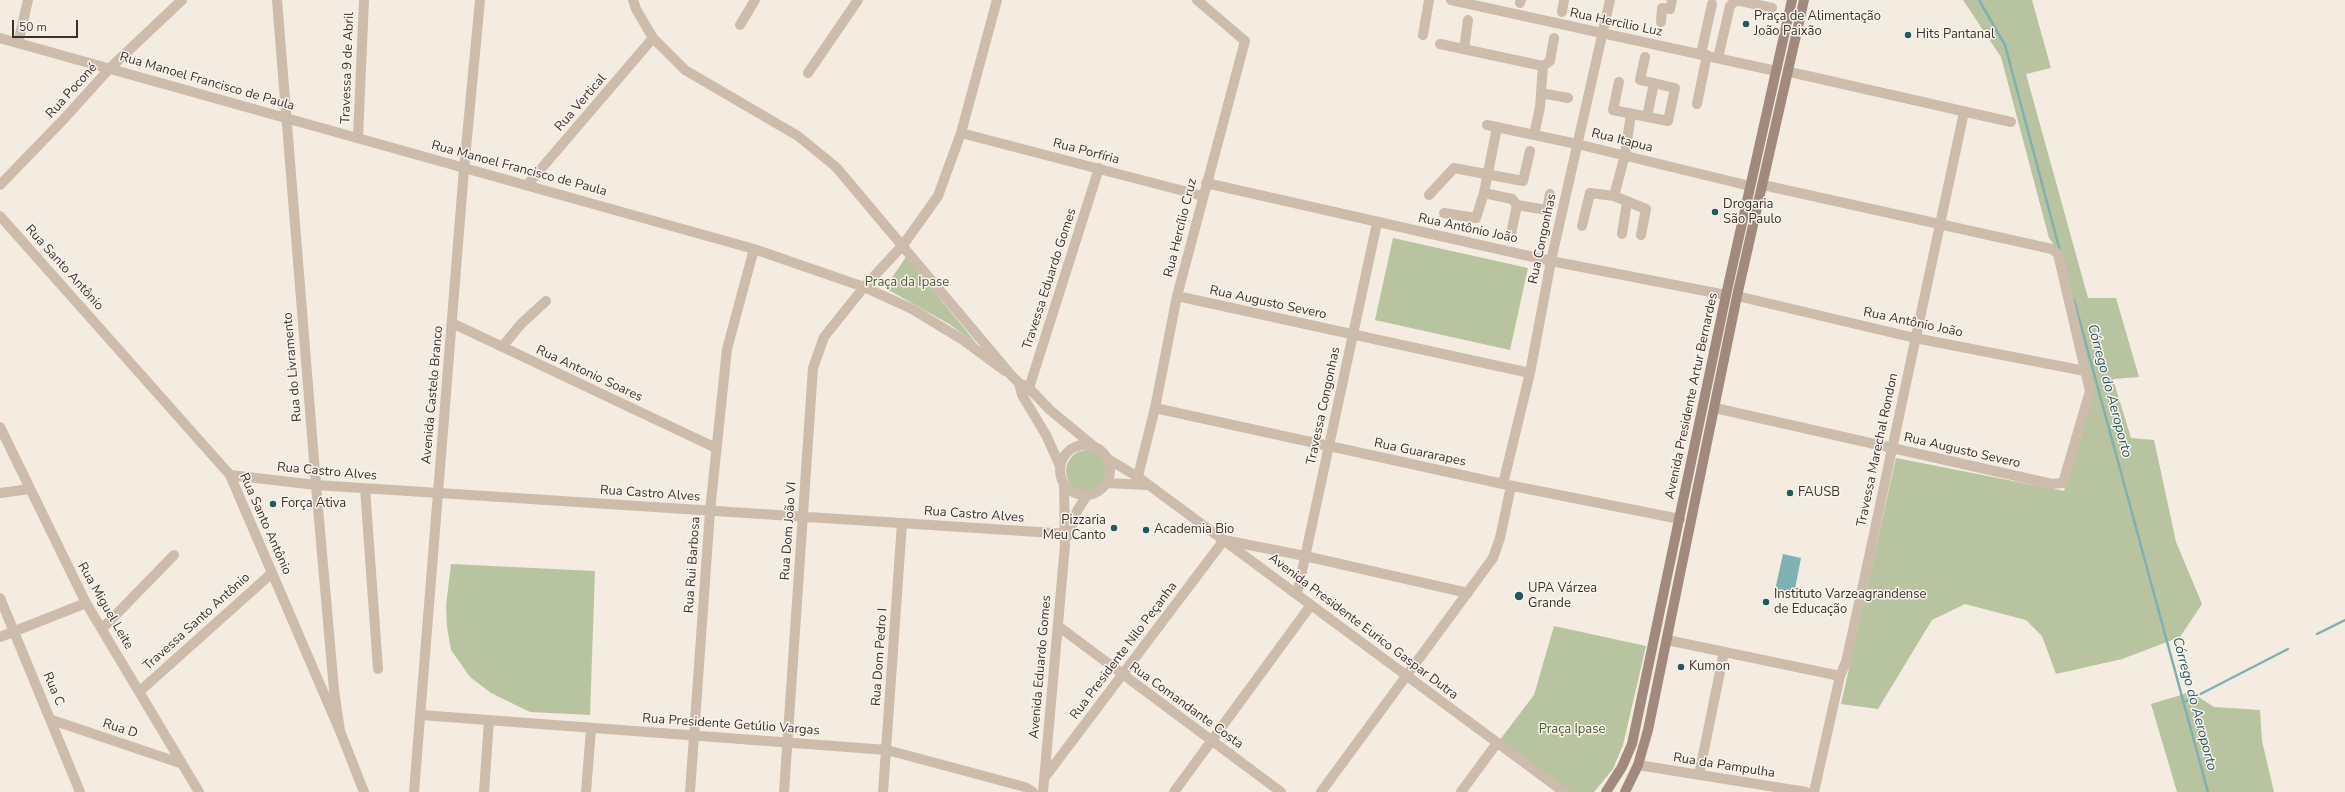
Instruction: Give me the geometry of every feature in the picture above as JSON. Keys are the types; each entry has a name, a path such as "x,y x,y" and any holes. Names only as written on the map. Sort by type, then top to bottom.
{"main road":[{"name":"Avenida Presidente Artur Bernardes","path":"1606,792 1622,767 1632,744 1726,295 1792,0"},
{"name":"Avenida Presidente Artur Bernardes","path":"1625,792 1638,765 1667,640 1737,296 1790,72 1804,0"}],"street":[{"path":"18,43 28,0"},
{"name":"Rua Poconé","path":"0,185 63,120 110,68 182,0"},
{"name":"Rua do Livramento","path":"277,0 316,485 334,690 340,731"},
{"name":"Travessa 9 de Abril","path":"358,137 364,0"},
{"name":"Avenida Castelo Branco","path":"414,792 464,169 480,0"},
{"path":"633,0 636,9 653,38 685,70 798,136 836,167 1018,383 1108,459 1110,471 1107,482 1095,493 1087,495 1074,493 1064,485 1061,479 1060,466 1026,391"},
{"path":"740,25 754,0"},
{"path":"808,73 858,0"},
{"name":"Rua Dom João VI","path":"784,792 813,368 824,338 864,287 903,246 938,196 961,133 997,0"},
{"name":"Rua Hercílio Cruz","path":"1140,482 1177,296 1245,41 1197,0"},
{"path":"1423,34 1429,0"},
{"name":"Rua Hercilio Luz","path":"1451,0 1776,70"},
{"path":"1562,12 1564,0"},
{"name":"Rua Congonhas","path":"1321,792 1405,674 1468,593 1496,551 1507,485 1551,261 1610,0"},
{"path":"1661,22 1662,8 1670,9 1672,0"},
{"path":"1718,58 1730,6 1735,1 1772,8"},
{"path":"1697,104 1712,4"},
{"path":"1464,49 1468,20"},
{"name":"Rua Manoel Francisco de Paula","path":"0,38 358,137 464,169 528,184 754,249 864,287 912,309 963,340 1011,375"},
{"name":"Rua Vertical","path":"528,184 653,38"},
{"path":"1440,44 1543,66 1550,61 1554,38"},
{"path":"1619,82 1613,110 1668,121 1675,88 1640,80 1644,57"},
{"path":"1534,135 1541,92 1543,66"},
{"path":"1790,72 2012,122"},
{"path":"1648,117 1654,83"},
{"path":"1541,92 1568,98"},
{"name":"Travessa Marechal Rondon","path":"1814,792 1840,676 1846,662 1893,449 1914,338 1964,112"},
{"path":"1614,196 1625,155 1631,114"},
{"name":"Rua Itapua","path":"1488,175 1492,126 1625,155 1750,186"},
{"name":"Rua Porfíria","path":"961,133 1204,196"},
{"path":"1430,195 1454,168 1523,181 1530,151"},
{"name":"Travessa Eduardo Gomes","path":"1026,391 1099,168"},
{"path":"1444,213 1476,218 1488,175"},
{"name":"Rua Antônio João","path":"1206,183 1377,223 1551,261 1726,295"},
{"path":"1763,185 2044,246 2058,254 2085,371"},
{"path":"1484,193 1512,199 1517,206 1547,210 1550,194"},
{"path":"1582,226 1590,193 1614,196 1646,209 1641,235"},
{"path":"1622,234 1627,202"},
{"path":"1511,234 1517,206"},
{"name":"Rua Santo Antônio","path":"0,216 230,475 340,731 364,792"},
{"name":"Travessa Congonhas","path":"1297,594 1377,223"},
{"name":"Rua Rui Barbosa","path":"690,792 710,510 726,349 754,249"},
{"name":"Rua Augusto Severo","path":"1177,296 1530,373"},
{"name":"Rua Antônio João","path":"1737,296 1914,338 2085,371"},
{"path":"502,347 521,324 546,301"},
{"name":"Rua Antonio Soares","path":"452,323 716,448"},
{"name":"Rua Augusto Severo","path":"1715,408 2052,484 2063,483 2090,390 2085,371"},
{"name":"Rua Guararapes","path":"1155,408 1507,485 1680,519"},
{"name":"Rua Miguel Leite","path":"0,427 86,603 140,691 180,763 199,792"},
{"path":"1060,466 1066,454 1077,446 1090,445 1096,448"},
{"name":"Avenida Presidente Eurico Gaspar Dutra","path":"1108,459 1224,540 1564,792"},
{"name":"Rua Castro Alves","path":"230,475 316,485 1067,534"},
{"path":"1107,482 1140,482"},
{"name":"Avenida Eduardo Gomes","path":"1043,792 1067,534 1064,485"},
{"path":"365,488 378,669"},
{"path":"0,493 30,489"},
{"path":"1067,534 1077,511 1087,495"},
{"name":"Rua Dom Pedro I","path":"883,792 902,523"},
{"path":"1224,540 1305,556 1468,593"},
{"name":"Rua Presidente Nilo Peçanha","path":"1045,777 1224,540"},
{"path":"102,629 174,555"},
{"name":"Travessa Santo Antônio","path":"140,691 272,573"},
{"name":"Rua C","path":"0,598 52,720 80,792"},
{"path":"0,636 86,603"},
{"path":"1174,792 1312,605"},
{"name":"Rua Comandante Costa","path":"1058,626 1281,792"},
{"path":"1667,640 1840,676"},
{"path":"1699,774 1724,652"},
{"name":"Rua Presidente Getúlio Vargas","path":"421,715 591,729 787,741 887,750 1025,787 1033,792"},
{"name":"Rua D","path":"52,720 180,763"},
{"path":"484,792 489,720"},
{"path":"586,792 591,729"},
{"path":"1461,792 1497,743"},
{"name":"Rua da Pampulha","path":"1638,765 1699,774 1779,790 1806,792"}],"green space":[{"path":"1963,0 2032,0 2051,68 2026,74 2088,298 2116,298 2139,377 2113,379 2131,438 2154,440 2176,542 2202,604 2180,637 2122,659 2056,674 2042,636 2026,620 1965,604 1932,620 1878,709 1841,704 1896,458 2064,491 2093,389 2059,251 2049,238 2001,57"},
{"path":"1393,238 1528,268 1510,350 1375,320"},
{"name":"Praça da Ipase","path":"906,257 977,344 949,324 885,288"},
{"path":"1087,450 1102,456 1108,471 1102,486 1087,492 1072,486 1066,471 1072,456"},
{"path":"451,564 595,571 590,715 530,712 491,693 470,677 451,650 447,627 446,606"},
{"name":"Praça Ipase","path":"1554,626 1646,646 1623,745 1613,769 1594,792 1565,792 1499,741 1534,695"},
{"path":"2191,692 2214,707 2260,710 2262,741 2274,792 2177,792 2151,704"}],"water":[{"path":"1783,554 1801,558 1794,594 1775,590"}],"waterway":[{"name":"Córrego do Aeroporto","path":"1979,0 2005,45 2060,251"},
{"name":"Córrego do Aeroporto","path":"2074,300 2208,792"},
{"path":"2317,634 2345,620"},
{"path":"2183,703 2288,649"}],"place":[{"name":"Praça de Alimentação João Paixão","path":"1746,24"},
{"name":"Hits Pantanal","path":"1908,35"},
{"name":"Drogaria São Paulo","path":"1715,212"},
{"name":"FAUSB","path":"1790,493"},
{"name":"Força Ativa","path":"273,504"},
{"name":"Pizzaria Meu Canto","path":"1114,528"},
{"name":"Academia Bio","path":"1146,530"},
{"name":"UPA Várzea Grande","path":"1519,596"},
{"name":"Instituto Varzeagrandense de Educação","path":"1766,602"},
{"name":"Kumon","path":"1681,667"}]}
